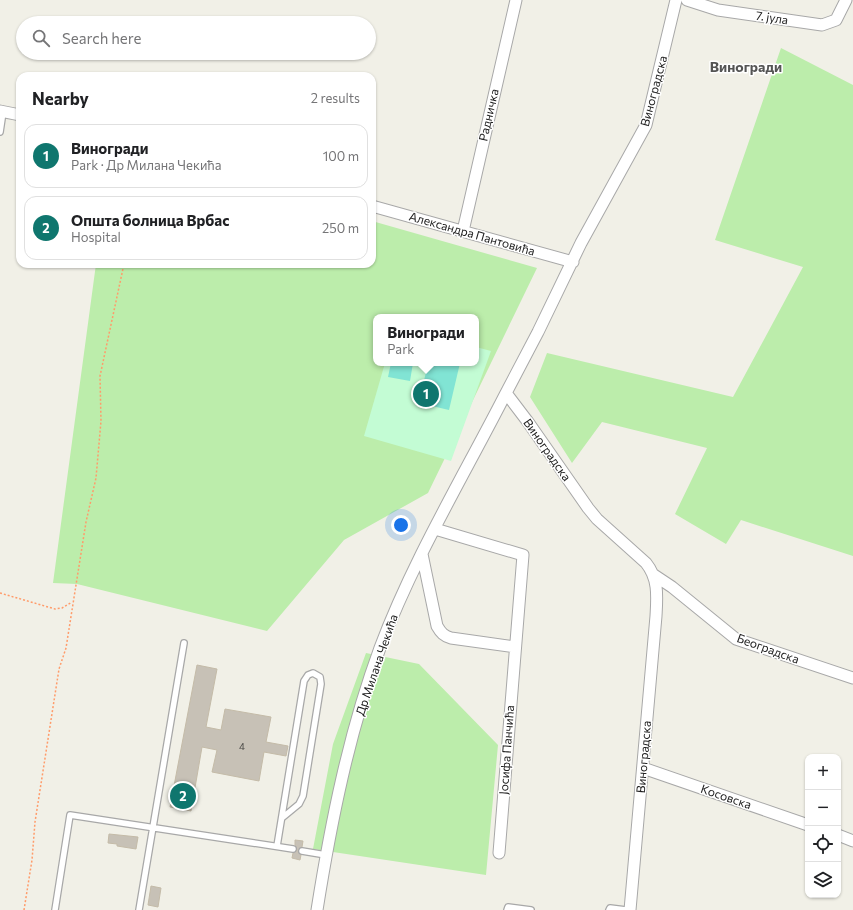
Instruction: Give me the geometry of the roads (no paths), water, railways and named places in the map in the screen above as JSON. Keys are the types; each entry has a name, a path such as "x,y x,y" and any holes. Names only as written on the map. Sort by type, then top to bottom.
{"street":[{"name":"Радничка","path":"463,231 516,0"},
{"name":"Виноградска","path":"630,910 656,616 657,594 654,575 646,563 597,519 588,508 506,393 573,262 581,243 646,126 676,0"},
{"name":"7. јула","path":"686,0 718,10 822,25 836,20 846,0"},
{"path":"2,112 16,114"},
{"name":"Александра Пантовића","path":"376,207 573,262"},
{"name":"Др Милана Чекића","path":"317,910 326,855 350,749 376,663 393,616 422,554 506,393"},
{"name":"Јосифа Панчића","path":"435,529 523,556 499,853"},
{"path":"422,554 437,626 440,632 451,638 515,647"},
{"name":"Београдска","path":"654,575 672,587 736,639 853,678"},
{"name":"Косовска","path":"643,768 805,824"},
{"path":"841,836 853,841"}],"lane":[{"path":"0,132 2,112"},
{"path":"139,910 184,643"},
{"path":"277,846 304,681 308,675 315,674 320,677 321,684 303,796 299,804 282,818"},
{"path":"55,910 70,815 293,849"},
{"path":"302,851 326,855"},
{"path":"507,910 508,906 531,910"},
{"path":"609,910 610,908 626,910"}],"place":[{"name":"Виногради","path":"426,394"},
{"name":"Општа болница Врбас","path":"183,796"}],"district":[{"name":"Виногради","path":"746,67"}]}
